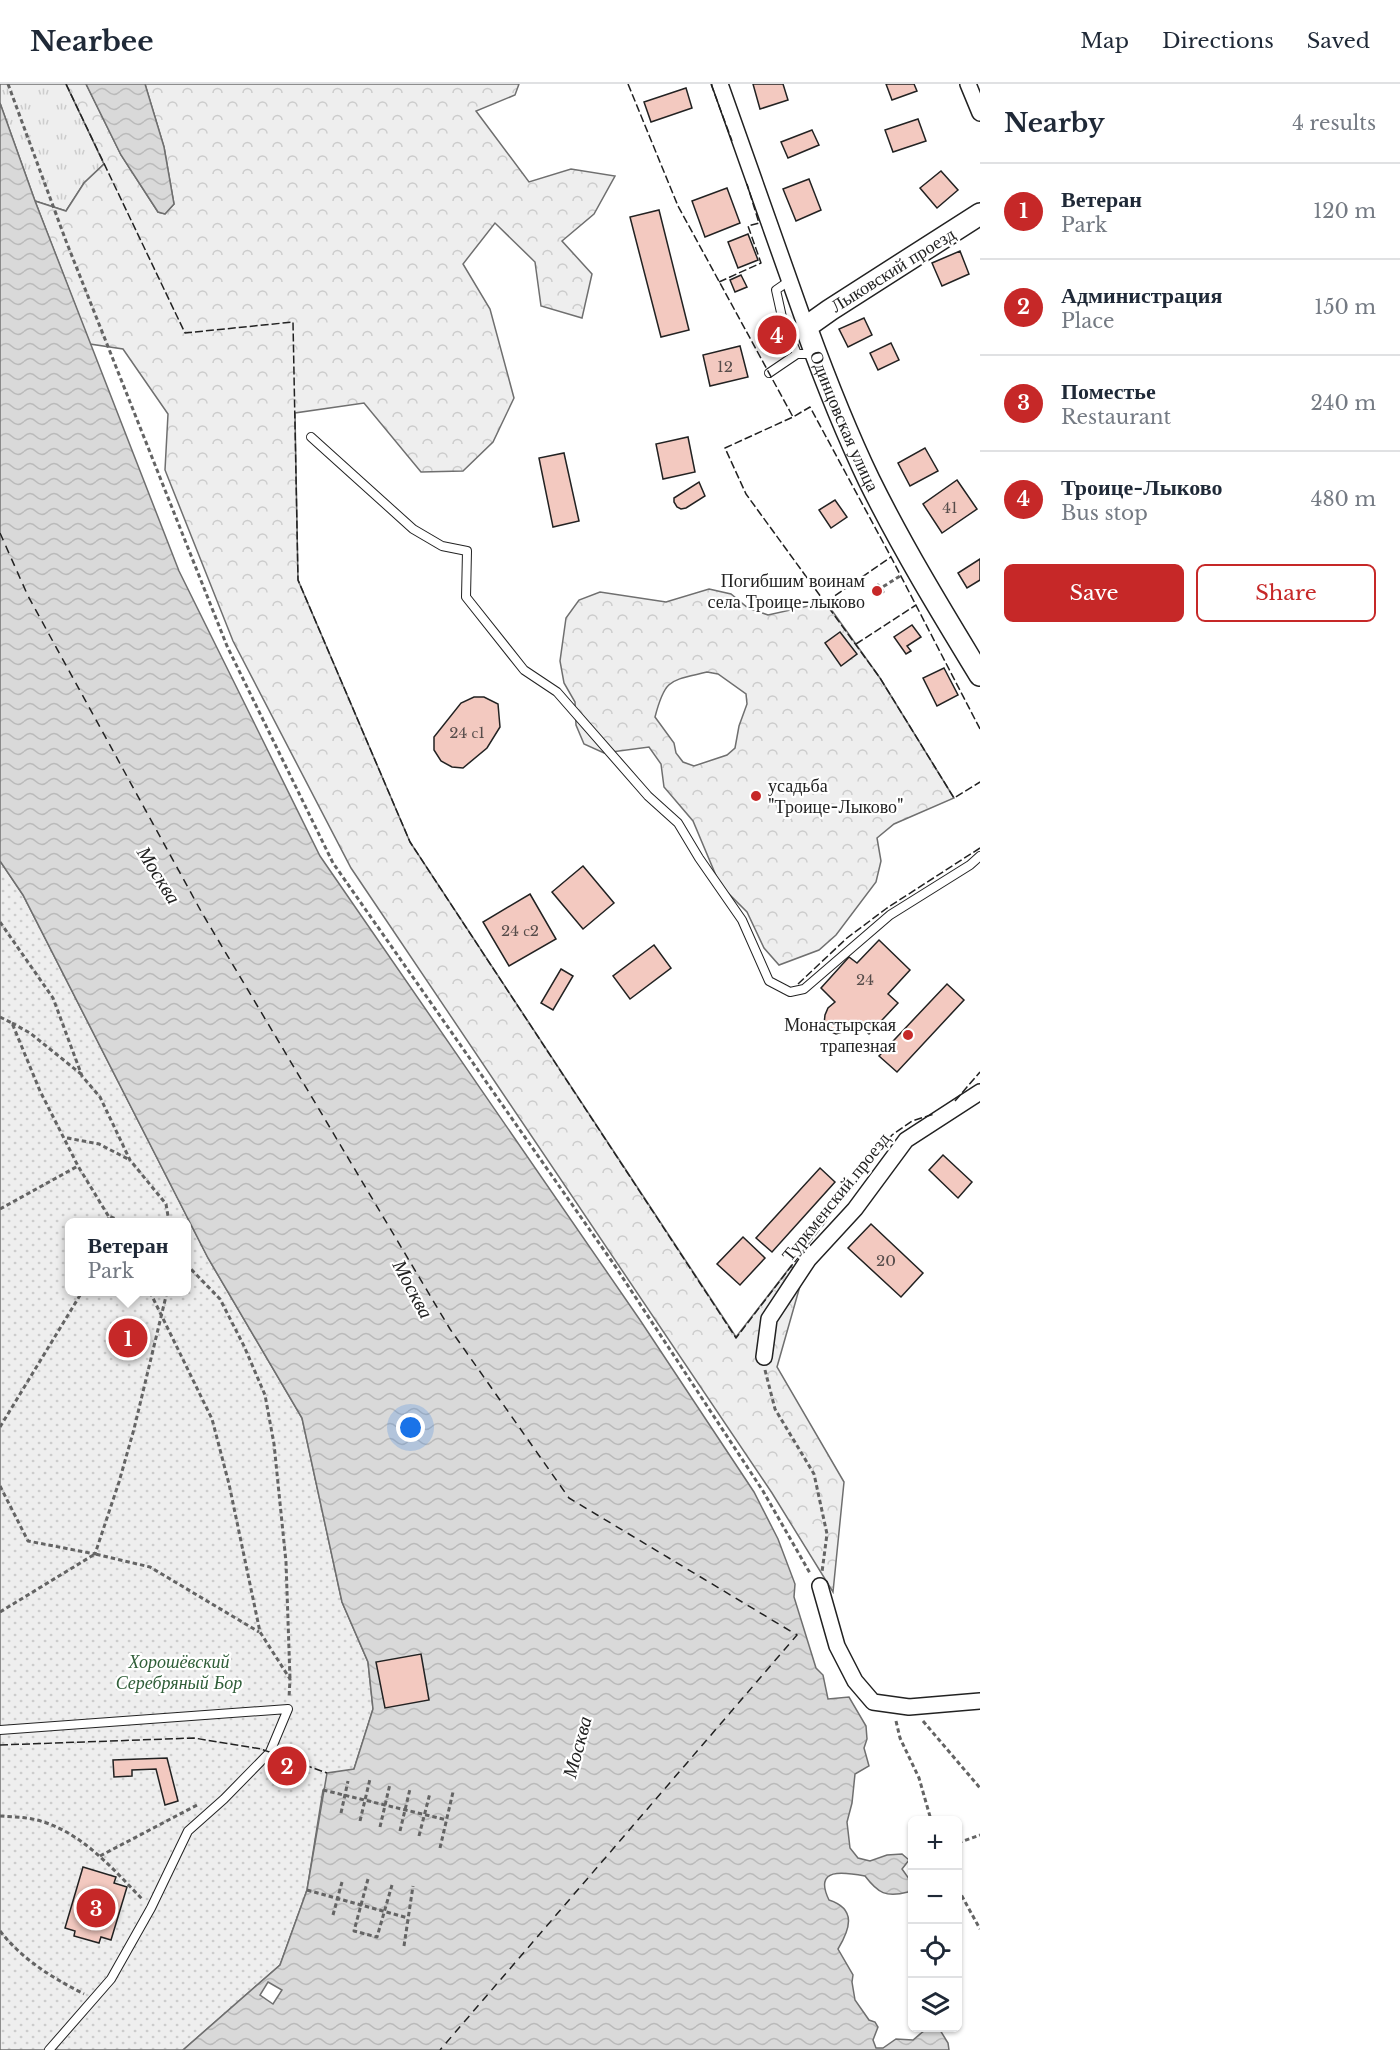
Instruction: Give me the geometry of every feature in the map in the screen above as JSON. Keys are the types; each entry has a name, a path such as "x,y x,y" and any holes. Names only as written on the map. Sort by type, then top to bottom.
{"street":[{"name":"Одинцовская улица","path":"720,84 806,327 806,354 845,427 889,518 980,675"},
{"path":"968,84 980,113"},
{"name":"Лыковский проезд","path":"806,327 980,214"},
{"name":"Туркменский проезд","path":"764,1357 769,1319 808,1260 855,1209 906,1140 980,1092"},
{"path":"820,1586 837,1646 855,1681 873,1702 909,1707 980,1701"}],"lane":[{"path":"769,373 806,354 782,318 776,290 789,281"},
{"path":"311,437 413,529 442,546 467,551 466,597 524,670 557,692 648,796 678,823 742,920 769,981 790,992 804,989 890,915 970,865 980,856"},
{"path":"0,1730 288,1709 270,1752 224,1799 188,1831 151,1908 111,1979 49,2050"}],"path":[{"path":"8,84 66,240 227,646 333,863 613,1263 763,1491 807,1570 820,1586"},
{"path":"881,588 904,573"},
{"path":"0,922 53,998 82,1076"},
{"path":"0,1017 30,1034 82,1076 100,1097 130,1160 166,1204 168,1218"},
{"path":"12,1023 40,1091 66,1138 78,1166 109,1216 114,1218"},
{"path":"66,1138 99,1144 130,1160"},
{"path":"0,1209 78,1166"},
{"path":"191,1269 220,1299 265,1395 274,1444 286,1562 290,1679 288,1709"},
{"path":"0,1427 80,1296"},
{"path":"152,1296 212,1419 229,1484 260,1632 290,1679"},
{"path":"0,1612 95,1554 120,1482 166,1296"},
{"path":"764,1357 775,1409 814,1474 826,1534 820,1586"},
{"path":"0,1486 28,1541 150,1567 260,1632"},
{"path":"892,1704 900,1738 919,1778 930,1816"},
{"path":"909,1707 980,1788"},
{"path":"360,1821 370,1779"},
{"path":"341,1813 348,1780"},
{"path":"380,1827 390,1784"},
{"path":"400,1831 410,1789"},
{"path":"323,1790 447,1820"},
{"path":"440,1848 453,1792"},
{"path":"420,1836 430,1793"},
{"path":"100,1856 212,1797 224,1799"},
{"path":"0,1816 37,1820 73,1835 100,1856 151,1908"},
{"path":"962,1841 980,1835"},
{"path":"369,1879 354,1931 377,1937 392,1885"},
{"path":"333,1915 342,1882"},
{"path":"404,1946 413,1886"},
{"path":"307,1890 408,1918"},
{"path":"962,1898 980,1929"},
{"path":"0,1931 13,1947 36,1967 94,2000"}],"green space":[{"path":"0,84 66,84 104,164 84,183 66,211 35,201 0,103"},
{"path":"66,84 86,84 121,155 158,212 165,214 174,204 164,147 145,84 519,84 515,95 476,111 529,182 571,169 615,176 594,214 562,241 592,274 582,318 541,306 535,262 495,223 463,264 490,309 514,398 493,442 463,471 421,472 364,403 295,413 298,580 410,842 736,1337 791,1266 802,1279 777,1367 844,1482 833,1592 772,1493 351,868 233,641 165,470 168,414 123,349 90,344 35,201 66,211 84,183 104,164"},
{"path":"709,589 731,594 748,608 768,615 826,602 880,678 954,798 894,824 877,838 881,861 876,882 836,935 819,950 779,965 764,948 747,912 720,885 693,821 664,787 661,764 649,747 604,753 584,744 576,725 575,702 564,683 560,661 566,618 579,600 600,592 666,602","holes":["707,672 718,674 746,694 747,704 739,726 735,748 727,755 694,766 683,762 676,753 674,743 655,717 662,695 671,683"]},
{"name":"Хорошёвский Серебряный Бор","path":"0,861 23,895 188,1218 65,1218 65,1296 191,1296 191,1225 208,1258 302,1418 342,1602 368,1662 373,1709 354,1769 323,1790 307,1890 280,1965 183,2050 0,2050"}],"water":[{"path":"86,84 145,84 164,147 174,204 165,214 158,212 121,155"},
{"name":"Москва","path":"0,103 35,201 179,571 320,856 640,1320 754,1492 778,1539 795,1584 794,1597 816,1668 823,1675 828,1699 849,1697 866,1726 867,1739 864,1748 869,1766 855,1774 852,1803 847,1822 850,1848 858,1858 870,1861 887,1855 902,1854 908,1859 902,1869 908,1877 908,1892 883,1893 874,1887 865,1876 848,1873 833,1874 825,1882 829,1900 838,1904 847,1914 848,1927 838,1949 853,1975 855,2000 869,2020 875,2022 878,2027 873,2040 876,2048 883,2048 896,2039 913,2040 923,2032 941,2032 948,2043 949,2050 183,2050 280,1965 307,1890 327,1773 354,1769 373,1709 368,1662 342,1602 302,1418 208,1258 191,1225 191,1218 188,1218 23,895 0,861"}],"pier":[{"path":"268,1982 282,1990 273,2004 260,1995"}],"building":[{"path":"753,84 783,84 788,100 760,109"},
{"path":"886,84 914,84 917,91 892,100"},
{"path":"686,88 692,108 651,122 644,102"},
{"path":"918,119 926,141 893,152 885,130"},
{"path":"812,130 819,145 788,158 781,142"},
{"path":"941,171 958,190 937,208 920,188"},
{"path":"809,179 821,210 796,221 783,189"},
{"path":"727,188 740,223 705,237 692,201"},
{"path":"659,210 689,330 661,337 630,217"},
{"path":"748,234 758,260 738,268 728,242"},
{"path":"960,251 969,274 942,286 932,263"},
{"path":"741,275 747,287 735,292 730,280"},
{"path":"864,318 872,335 848,347 839,329"},
{"path":"891,343 899,360 878,370 870,353"},
{"path":"740,346 748,377 710,386 703,355"},
{"path":"688,437 695,472 663,479 656,444"},
{"path":"925,448 938,471 910,486 898,463"},
{"path":"564,453 579,521 553,527 539,458"},
{"path":"957,480 977,509 942,533 923,504"},
{"path":"699,482 705,496 686,508 677,507 674,498"},
{"path":"835,500 847,517 831,528 819,510"},
{"path":"980,559 980,580 967,588 958,573"},
{"path":"912,625 921,637 907,646 911,651 906,654 894,637"},
{"path":"840,632 857,654 841,666 825,643"},
{"path":"944,668 958,695 937,706 923,678"},
{"path":"474,697 484,697 498,704 500,727 487,748 463,768 452,767 441,761 434,750 434,737 461,703"},
{"path":"583,866 614,903 583,929 552,892"},
{"path":"530,894 556,939 509,966 483,922"},
{"path":"879,940 910,970 888,994 898,1003 869,1034 855,1021 842,1032 836,1034 829,1031 824,1024 825,1015 828,1008 835,1002 821,988 849,957 857,963"},
{"path":"654,945 671,968 630,999 613,976"},
{"path":"561,969 573,976 553,1010 541,1003"},
{"path":"947,984 964,1000 897,1072 879,1056"},
{"path":"943,1155 972,1182 958,1198 929,1170"},
{"path":"820,1168 835,1182 772,1252 756,1238"},
{"path":"871,1224 923,1273 901,1297 848,1248"},
{"path":"743,1237 765,1258 740,1285 717,1264"},
{"path":"421,1654 429,1700 385,1708 376,1662"},
{"path":"277,1756 300,1765 296,1775 273,1767"},
{"path":"167,1758 178,1801 165,1805 156,1769 132,1770 132,1776 114,1777 113,1760"},
{"path":"83,1867 116,1877 114,1883 127,1887 111,1940 101,1937 99,1943 74,1936 75,1931 65,1928"}],"ferry route":[{"path":"0,533 28,596 202,913 450,1329 569,1498 797,1635 440,2050"}],"fence":[{"path":"66,84 185,333 293,322 298,580 410,842 736,1338 892,1135 912,1121 934,1114"},
{"path":"628,84 678,206 793,417"},
{"path":"711,84 732,141"},
{"path":"719,282 761,263 748,226 759,223 747,184"},
{"path":"980,729 810,407 725,448 746,494 880,678 954,798 980,782"},
{"path":"826,602 891,557"},
{"path":"856,644 916,605"},
{"path":"798,984 847,938 887,908 980,848"},
{"path":"955,1101 980,1072"},
{"path":"0,1745 194,1738 261,1749 327,1773"}],"place":[{"name":"Троице-Лыково","path":"777,335"},
{"name":"Погибшим воинам села Троице-лыково","path":"877,591"},
{"name":"усадьба \"Троице-Лыково\"","path":"756,796"},
{"name":"Монастырская трапезная","path":"908,1035"},
{"name":"Ветеран","path":"128,1338"},
{"name":"Администрация","path":"287,1766"},
{"name":"Поместье","path":"96,1908"}]}
